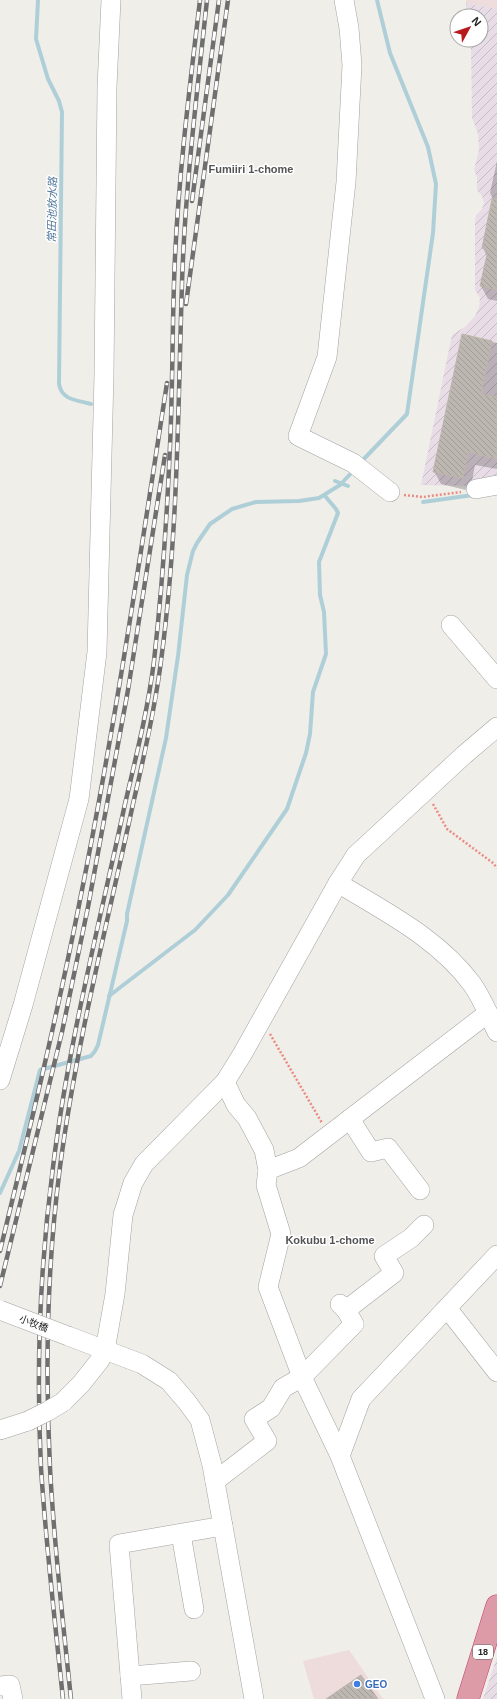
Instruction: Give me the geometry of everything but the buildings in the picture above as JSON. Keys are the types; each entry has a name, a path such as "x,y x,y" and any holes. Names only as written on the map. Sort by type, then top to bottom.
{"highway":[{"name":"18","path":"468,1699 497,1606"}],"street":[{"path":"0,1080 25,997 79,799 96,652 104,375 107,87 111,0"},
{"path":"344,0 349,28 352,65 344,197 327,357 298,436 357,466 396,493"},
{"path":"471,490 497,485"},
{"path":"451,625 497,679"},
{"path":"0,1430 28,1420 63,1402 100,1360 105,1350 115,1294 123,1215 133,1183 144,1164 153,1153 225,1082 262,1020 338,883 356,855 497,727"},
{"path":"338,883 427,938 460,969 490,1005 497,1032"},
{"path":"268,1170 299,1158 350,1119 490,1005"},
{"path":"225,1082 236,1106 247,1118 264,1150 268,1170 266,1185 281,1234 268,1287 302,1377 340,1456 435,1699"},
{"path":"350,1119 371,1152 388,1148 420,1190"},
{"path":"215,1482 267,1441 254,1418 271,1408 283,1388 302,1377 354,1324 343,1307 394,1274 384,1256 411,1238 424,1225"},
{"path":"340,1456 361,1400 497,1255"},
{"path":"446,1308 497,1372"},
{"name":"小牧橋","path":"0,1310 142,1364 169,1381 200,1420 215,1482 254,1699"},
{"path":"132,1699 119,1544 223,1526"},
{"path":"181,1534 194,1609"},
{"path":"130,1676 191,1671"},
{"path":"0,1686 10,1685 13,1699"}],"path":[{"path":"396,493 423,497 471,490"},
{"path":"425,791 447,829 493,863 497,868"},
{"path":"262,1020 329,1135"}],"shaded area":[{"path":"466,0 497,0 497,9 466,3"},
{"path":"466,3 497,9 497,481 472,486 421,485 452,335 466,326 475,316 479,308 480,298 475,290 475,221 476,215 482,209 484,203 482,196 477,190 477,177 474,170 479,150 478,134 472,118 471,48 489,48 489,8 466,8"},
{"path":"349,1650 383,1699 314,1699 303,1661"},
{"path":"497,1657 497,1699 483,1699"}],"waterway":[{"name":"常田池放水路","path":"38,0 36,39 48,79 59,101 62,112 59,384 63,394 67,397 91,404"},
{"path":"360,463 407,414 433,233 436,184 428,147 390,53 377,0"},
{"path":"0,1193 19,1151 40,1070 91,1056 98,1045 127,921 127,914 166,738 178,656 187,575 193,551 210,524 232,509 256,502 299,501 319,498 340,485 354,470"},
{"name":"常田池放水路","path":"335,481 348,486"},
{"name":"常田池放水路","path":"423,502 473,495"},
{"path":"109,996 195,930 228,895 287,809 306,753 310,734 313,692 326,654 324,612 320,595 319,562 338,513 325,496"}],"railway":[{"path":"63,1699 48,1555 41,1468 39,1355 42,1279 53,1167 67,1076 85,985 141,733 154,661 162,580 169,473 174,281 179,193 200,0"},
{"path":"71,1699 56,1555 48,1430 48,1317 52,1242 60,1167 74,1076 149,733 156,697 167,614 174,519 182,283 186,212 207,0"},
{"path":"192,201 219,0"},
{"path":"186,304 228,0"},
{"path":"0,1251 51,1035 92,840 126,645 167,383"},
{"path":"0,1286 62,1032 88,907 128,690 165,455"}],"place":[{"name":"GEO","path":"357,1684"}],"district":[{"name":"Fumiiri 1-chome","path":"251,169"},
{"name":"Kokubu 1-chome","path":"330,1240"}]}
